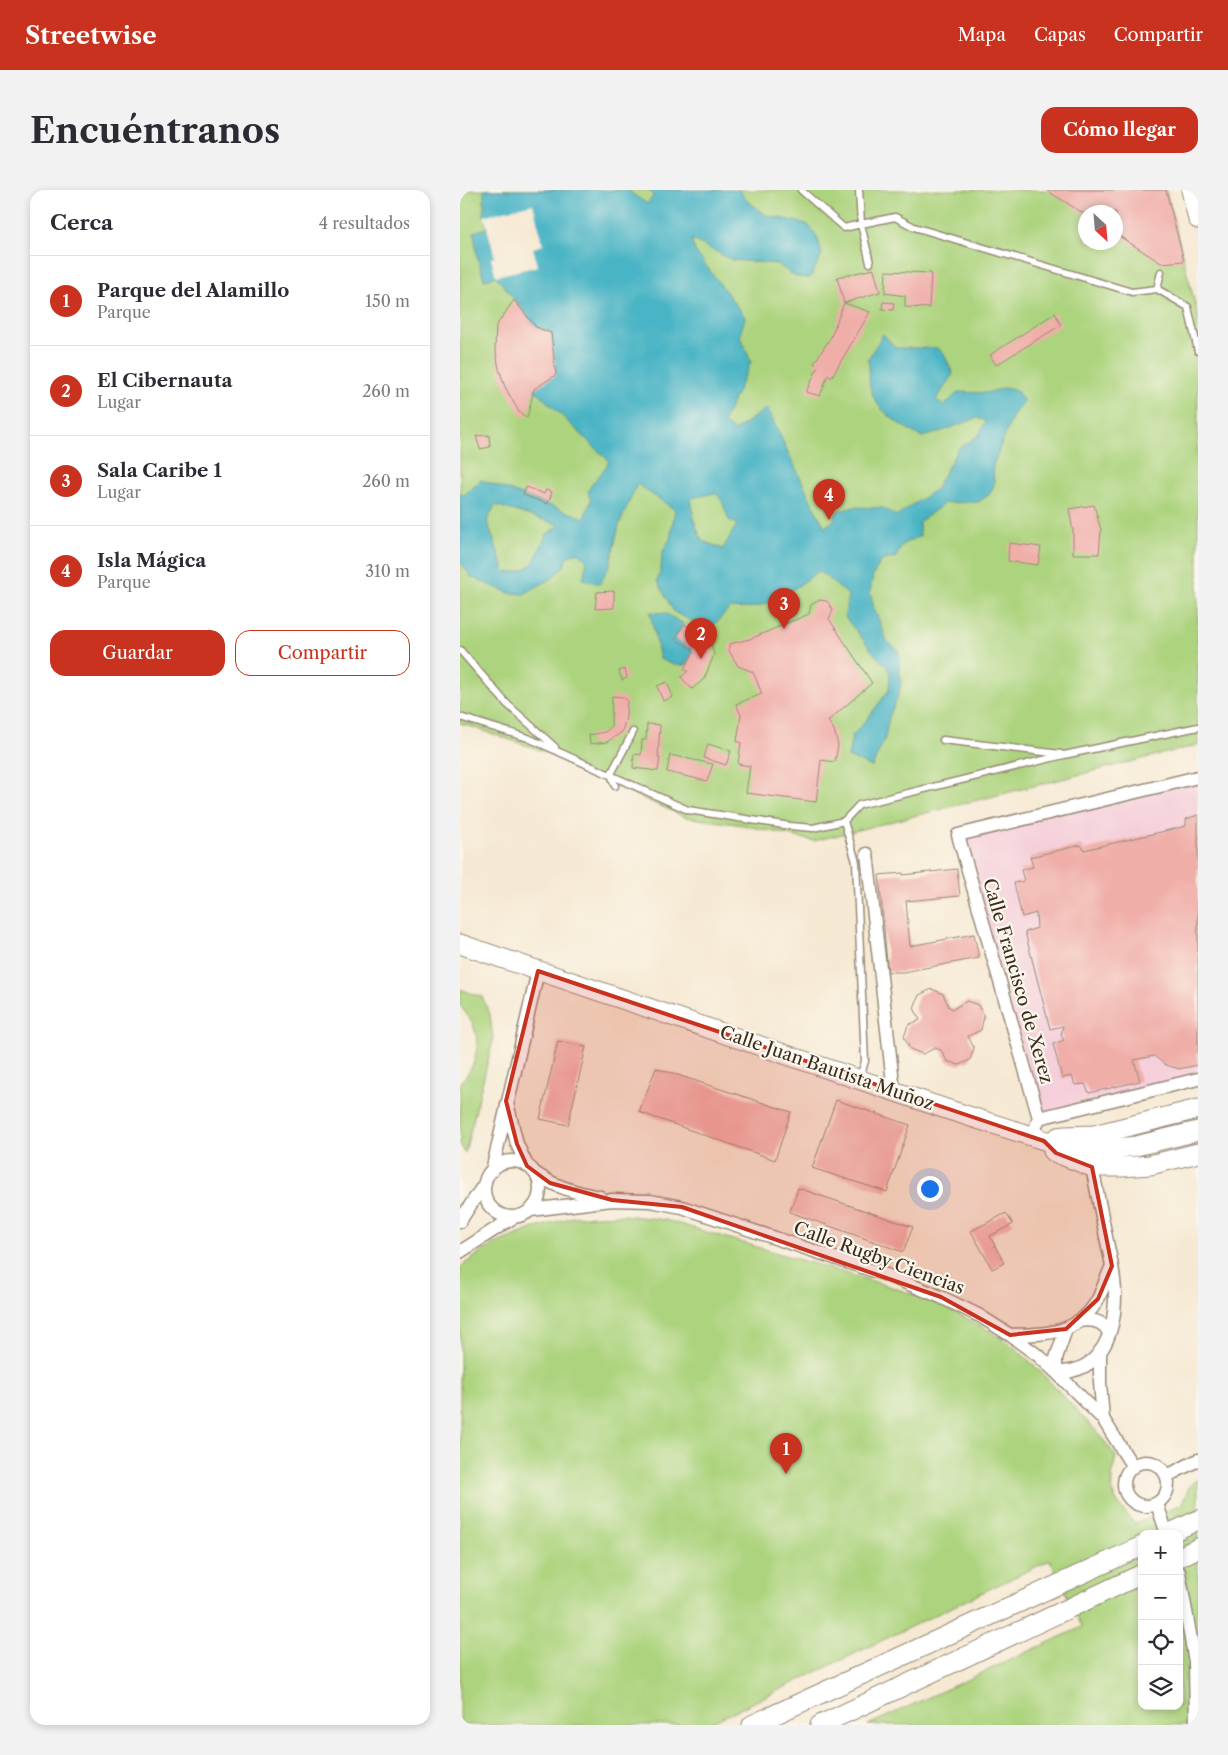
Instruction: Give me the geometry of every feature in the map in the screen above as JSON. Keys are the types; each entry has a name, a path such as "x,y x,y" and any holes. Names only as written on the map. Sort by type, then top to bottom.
{"street":[{"path":"1191,190 1198,219"},
{"name":"Calle Francisco de Xerez","path":"1039,1118 958,835 1198,777"},
{"path":"867,854 894,1091"},
{"name":"Calle Juan Bautista Muñoz","path":"460,944 1038,1139 1094,1135 1198,1109"},
{"path":"460,1221 492,1171 506,1101 538,971"},
{"path":"1038,1139 1039,1118 1198,1079"},
{"path":"460,1252 514,1217 523,1215 531,1210 539,1196 540,1187 538,1179 517,1144 506,1101"},
{"path":"1038,1139 1069,1148 1111,1149 1136,1146 1198,1131"},
{"path":"1038,1139 1056,1153 1092,1167 1150,1165 1198,1153"},
{"path":"492,1171 505,1162 520,1162 550,1183 580,1194 612,1200"},
{"path":"1066,1329 1056,1358 1056,1372 1073,1371 1085,1366 1096,1358 1109,1333 1114,1316 1115,1294 1112,1266 1092,1167"},
{"path":"485,1183 485,1192 491,1207 498,1213 514,1217"},
{"path":"531,1210 612,1200"},
{"name":"Calle Rugby Ciencias","path":"612,1200 650,1201 682,1207 889,1276 941,1296 980,1316 1040,1357 1056,1372 1103,1419 1132,1467"},
{"path":"1010,1335 1045,1334 1066,1329 1078,1321 1098,1299 1112,1266"},
{"path":"1078,1321 1096,1321 1106,1327 1109,1333"},
{"path":"1100,1351 1103,1419"},
{"path":"1167,1476 1198,1460"},
{"path":"1152,1463 1164,1470 1167,1476 1168,1488 1162,1500 1157,1504 1143,1506 1130,1500 1124,1486 1128,1472 1138,1464 1152,1463"},
{"path":"1157,1504 1166,1530"},
{"path":"1176,1530 1198,1520"},
{"path":"752,1725 1138,1548"},
{"path":"1183,1555 1198,1548"},
{"path":"820,1725 1140,1575"},
{"path":"1180,1575 1195,1662 1196,1725"}],"lane":[{"path":"801,190 844,228 895,217 914,227 1132,292 1157,289 1188,307 1198,350"},
{"path":"859,190 862,224 870,263"},
{"path":"1157,289 1161,272"},
{"path":"460,650 507,704 560,752"},
{"path":"460,716 528,738 688,810 813,828 844,821 859,805 1064,755 1198,727"},
{"path":"614,786 611,774 633,732"},
{"path":"943,740 1064,755"},
{"path":"844,821 856,862 865,1061 860,1078"}],"highlighted area":[{"path":"538,971 1044,1141 1056,1153 1092,1167 1112,1266 1098,1299 1066,1329 1010,1335 941,1297 682,1207 612,1200 550,1183 527,1166 517,1144 506,1101"}],"shaded area":[{"path":"1198,777 1198,1079 1043,1117 958,835"}],"green space":[{"path":"460,190 1166,190 1198,316 1198,745 814,841 743,825 685,817 615,786 555,755 460,723"},
{"path":"460,989 482,997 490,1014 493,1040 465,1153 460,1144 460,1082 474,1062 477,1045 470,1019 460,1005"},
{"path":"623,1215 666,1220 889,1286 935,1302 980,1325 1013,1346 1036,1367 1098,1433 1116,1456 1112,1479 1113,1493 1120,1506 1135,1524 1182,1504 1189,1487 1198,1479 1198,1725 868,1725 1082,1627 1050,1560 706,1725 460,1725 460,1267 492,1245 532,1229 573,1217"}],"water":[{"path":"484,190 627,190 647,204 654,195 648,190 740,190 745,199 766,215 807,224 817,236 822,254 810,278 796,277 777,264 732,260 691,239 695,251 745,317 740,336 751,362 723,423 734,431 767,408 825,527 833,521 838,511 855,507 883,508 896,516 935,490 958,449 979,435 986,421 977,418 922,437 890,417 877,403 869,379 868,359 883,334 896,348 937,348 944,354 953,374 936,400 944,406 958,392 986,393 1004,388 1017,391 1024,402 1013,415 993,465 994,485 989,495 978,502 945,503 919,522 920,536 903,544 896,557 881,561 873,575 870,592 874,608 887,641 898,650 901,683 889,717 885,738 872,767 848,757 852,736 889,690 890,675 887,666 877,657 845,617 848,595 819,571 788,593 767,603 756,607 730,608 709,630 674,612 657,581 661,570 662,553 670,539 675,510 637,484 619,525 610,564 600,584 583,579 587,561 578,552 567,557 564,566 552,578 524,594 509,593 471,577 460,561 460,493 464,495 481,480 584,518 591,501 588,492 609,461 534,389 551,333 536,327 496,276 484,280 477,256 474,232 487,228 484,216","holes":["716,493 722,501 729,520 737,524 723,549 702,541 694,520 691,498","495,505 560,525 546,535 534,562 525,569 516,572 505,572 487,521"]},
{"path":"650,612 665,613 684,624 675,639 692,649 693,653 686,665 674,665 660,659"}],"pier":[{"path":"533,204 543,245 533,248 538,266 496,276 491,258 495,257 484,216"}],"building":[{"path":"1046,190 1166,190 1184,261 1161,263 1123,239 1123,205 1078,205 1078,210"},
{"path":"874,269 880,292 844,303 837,277"},
{"path":"886,271 931,273 929,308 905,307 905,296 885,293"},
{"path":"514,300 536,327 551,333 556,375 534,389 527,418 519,412 505,387 495,347 496,326"},
{"path":"883,302 894,303 893,310 882,309"},
{"path":"844,303 870,312 831,378 828,375 820,396 806,392 818,367 814,363 831,337"},
{"path":"1055,313 1061,325 996,365 990,355"},
{"path":"489,435 490,447 480,449 476,436"},
{"path":"526,487 544,494 546,490 552,492 548,504 523,495"},
{"path":"1094,505 1101,530 1099,554 1073,554 1073,531 1069,509"},
{"path":"1009,543 1041,547 1038,565 1008,561"},
{"path":"614,591 614,608 595,609 597,592"},
{"path":"819,600 827,601 833,610 829,619 872,683 828,721 834,730 838,745 835,762 821,760 816,802 746,793 750,766 738,764 741,742 737,742 741,715 736,704 762,694 753,672 738,666 729,651 729,644 750,639 809,614 811,605"},
{"path":"684,624 710,639 714,655 704,679 692,689 681,677 688,671 684,669 693,653 692,649 675,639"},
{"path":"625,669 627,678 622,680 619,671"},
{"path":"667,682 673,697 663,701 657,686"},
{"path":"612,696 623,697 627,700 626,717 622,732 607,742 590,744 589,735 605,732 611,727"},
{"path":"647,724 660,725 658,771 633,768 634,754 641,755 642,740 646,740"},
{"path":"708,744 731,751 726,765 704,758"},
{"path":"670,755 713,764 707,781 667,772"},
{"path":"1198,815 1198,1065 1179,1069 1166,1065 1154,1056 1134,1060 1140,1081 1089,1093 1085,1084 1075,1085 1072,1076 1062,1078 1053,1044 1064,1040 1061,1035 1063,1026 1050,1029 1025,932 1037,928 1036,913 1022,917 1014,883 1024,881 1021,870 1033,867 1030,857 1081,845 1084,850 1186,826 1186,819"},
{"path":"957,869 960,896 906,901 910,946 974,934 979,958 903,972 888,972 879,875 903,873 903,875"},
{"path":"932,989 943,994 949,1007 953,1009 967,1001 978,1005 984,1016 981,1030 968,1036 974,1048 970,1060 959,1065 947,1061 941,1050 935,1048 923,1054 910,1049 904,1037 908,1025 920,1020 914,1008 919,995"},
{"path":"558,1041 586,1047 568,1125 540,1119"},
{"path":"656,1068 791,1112 775,1160 639,1112"},
{"path":"836,1100 910,1125 887,1192 812,1168"},
{"path":"798,1188 913,1227 903,1252 790,1212"},
{"path":"1006,1213 1013,1224 990,1236 1004,1263 992,1269 971,1231"}],"place":[{"name":"Isla Mágica","path":"829,520"},
{"name":"Sala Caribe 1","path":"784,629"},
{"name":"El Cibernauta","path":"701,659"},
{"name":"Parque del Alamillo","path":"786,1474"}]}
